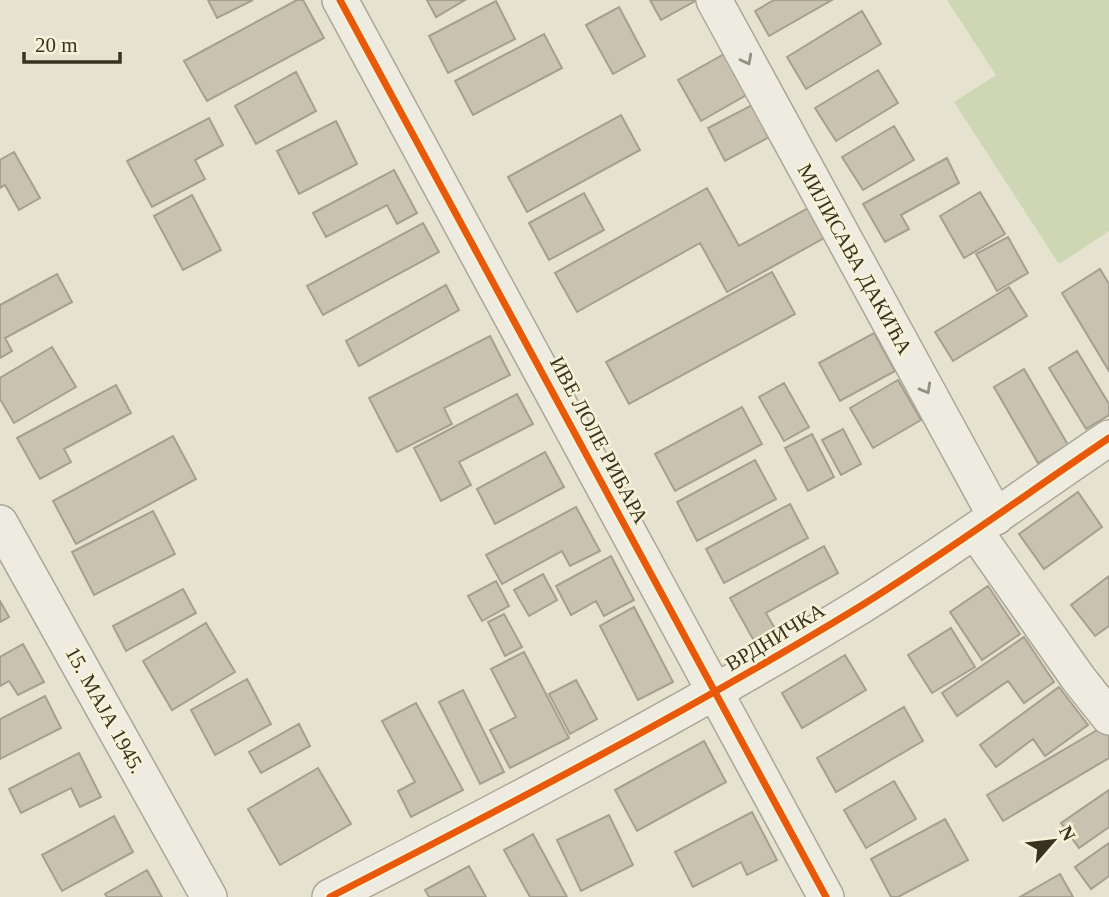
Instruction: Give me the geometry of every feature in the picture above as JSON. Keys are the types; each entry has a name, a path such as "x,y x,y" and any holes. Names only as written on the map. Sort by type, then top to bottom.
{"street":[{"name":"ИВЕ ЛОЛЕ РИБАРА","path":"340,0 826,897"},
{"name":"МИЛИСАВА ДАКИЋА","path":"715,0 986,524 1078,678 1109,717"},
{"name":"ВРДНИЧКА","path":"331,897 600,757 715,692 860,606 986,524 1109,438"},
{"name":"15. МАЈА 1945.","path":"0,523 209,897"}],"green space":[{"path":"947,0 1109,0 1109,231 1059,264 954,102 996,75"}],"building":[{"path":"208,0 253,0 217,18"},
{"path":"297,0 303,0 324,38 207,101 184,61"},
{"path":"427,0 465,0 436,17"},
{"path":"650,0 697,0 661,20"},
{"path":"774,0 832,0 769,36 755,11"},
{"path":"496,1 515,39 448,73 429,36"},
{"path":"619,7 645,56 613,74 586,25"},
{"path":"862,11 881,44 806,89 787,57"},
{"path":"544,34 562,68 473,115 455,81"},
{"path":"733,49 755,90 701,121 678,80"},
{"path":"878,70 898,103 836,141 815,108"},
{"path":"296,72 316,111 256,144 235,106"},
{"path":"754,104 771,136 725,161 708,128"},
{"path":"621,115 640,150 527,212 508,177"},
{"path":"209,118 223,145 195,160 205,179 152,207 127,161"},
{"path":"336,121 357,164 299,194 277,151"},
{"path":"894,126 914,160 863,190 842,157"},
{"path":"14,152 40,198 19,210 5,185 0,188 0,160"},
{"path":"947,158 959,183 901,215 909,229 885,242 863,204"},
{"path":"394,170 417,213 397,224 387,205 326,237 313,213"},
{"path":"707,188 739,246 817,203 833,233 727,292 700,243 577,312 555,273"},
{"path":"980,192 1005,234 964,258 940,216"},
{"path":"584,193 604,230 549,260 529,223"},
{"path":"192,195 221,250 183,270 154,216"},
{"path":"423,223 439,252 323,315 307,286"},
{"path":"1008,237 1028,273 997,291 976,254"},
{"path":"1100,269 1109,284 1109,371 1062,293"},
{"path":"772,272 795,314 629,404 606,362"},
{"path":"57,274 72,302 5,338 12,351 0,358 0,305"},
{"path":"446,285 459,310 359,366 346,341"},
{"path":"1009,287 1027,316 953,361 935,332"},
{"path":"874,333 895,371 840,401 819,363"},
{"path":"490,336 510,375 444,408 452,424 397,452 369,398"},
{"path":"52,347 76,387 14,423 0,399 0,378"},
{"path":"1077,351 1109,404 1109,415 1086,429 1049,368"},
{"path":"1024,369 1068,445 1038,463 994,387"},
{"path":"898,380 921,420 873,448 850,408"},
{"path":"784,383 809,427 784,441 759,397"},
{"path":"116,385 131,413 64,449 71,462 40,479 17,438"},
{"path":"517,394 533,424 459,462 471,485 441,501 414,448"},
{"path":"742,407 762,444 675,491 655,454"},
{"path":"843,429 861,464 841,475 822,440"},
{"path":"812,434 834,477 808,491 785,448"},
{"path":"173,436 196,479 76,544 53,501"},
{"path":"545,452 564,487 495,524 477,489"},
{"path":"755,460 776,499 697,541 677,502"},
{"path":"1078,492 1102,527 1044,569 1019,534"},
{"path":"790,504 808,538 724,583 706,549"},
{"path":"576,507 600,551 570,566 562,551 502,584 486,555"},
{"path":"153,511 175,554 94,595 72,552"},
{"path":"824,546 838,573 766,613 779,636 758,648 730,598"},
{"path":"611,556 634,600 604,616 596,601 571,615 556,586"},
{"path":"543,574 557,600 529,616 514,590"},
{"path":"1109,576 1109,626 1095,636 1071,605"},
{"path":"496,581 509,606 482,621 468,596"},
{"path":"988,586 1020,634 982,660 950,612"},
{"path":"183,589 196,613 126,651 113,626"},
{"path":"0,601 9,617 0,622"},
{"path":"634,607 673,682 638,700 600,626"},
{"path":"504,614 522,647 505,656 488,622"},
{"path":"206,623 235,672 172,710 143,661"},
{"path":"951,628 975,667 932,693 908,655"},
{"path":"1024,637 1054,682 1024,703 1008,681 957,716 942,693"},
{"path":"23,644 44,682 18,695 9,681 0,686 0,657"},
{"path":"524,652 569,738 510,768 490,730 516,717 491,669"},
{"path":"845,655 866,690 802,728 782,693"},
{"path":"247,679 271,724 215,755 191,710"},
{"path":"576,680 597,719 570,734 549,694"},
{"path":"1059,687 1088,725 1045,756 1033,739 996,767 980,745"},
{"path":"463,690 504,772 480,784 439,702"},
{"path":"45,696 61,728 0,759 0,719"},
{"path":"416,703 463,790 411,817 398,791 415,782 382,721"},
{"path":"904,707 923,741 836,792 817,758"},
{"path":"299,724 310,746 261,773 249,752"},
{"path":"1104,726 1109,734 1109,758 1003,821 987,795"},
{"path":"704,741 726,782 637,831 615,790"},
{"path":"79,753 101,797 80,807 71,788 21,813 9,789"},
{"path":"318,768 351,824 280,865 248,809"},
{"path":"894,781 916,819 866,848 844,810"},
{"path":"1109,790 1109,827 1079,848 1061,823"},
{"path":"752,812 777,860 747,875 741,862 693,887 675,852"},
{"path":"609,815 633,865 581,891 557,840"},
{"path":"114,816 133,852 62,891 42,855"},
{"path":"945,819 968,860 898,897 891,897 871,859"},
{"path":"533,834 567,897 530,897 504,850"},
{"path":"1109,843 1109,876 1091,889 1075,867"},
{"path":"469,866 486,897 429,897 425,890"},
{"path":"147,870 162,897 107,897 105,894"},
{"path":"1060,874 1073,897 1020,897"}],"cycle path":[{"path":"340,0 826,897"},
{"path":"330,897 597,757 794,646 923,566 1109,438"}]}
